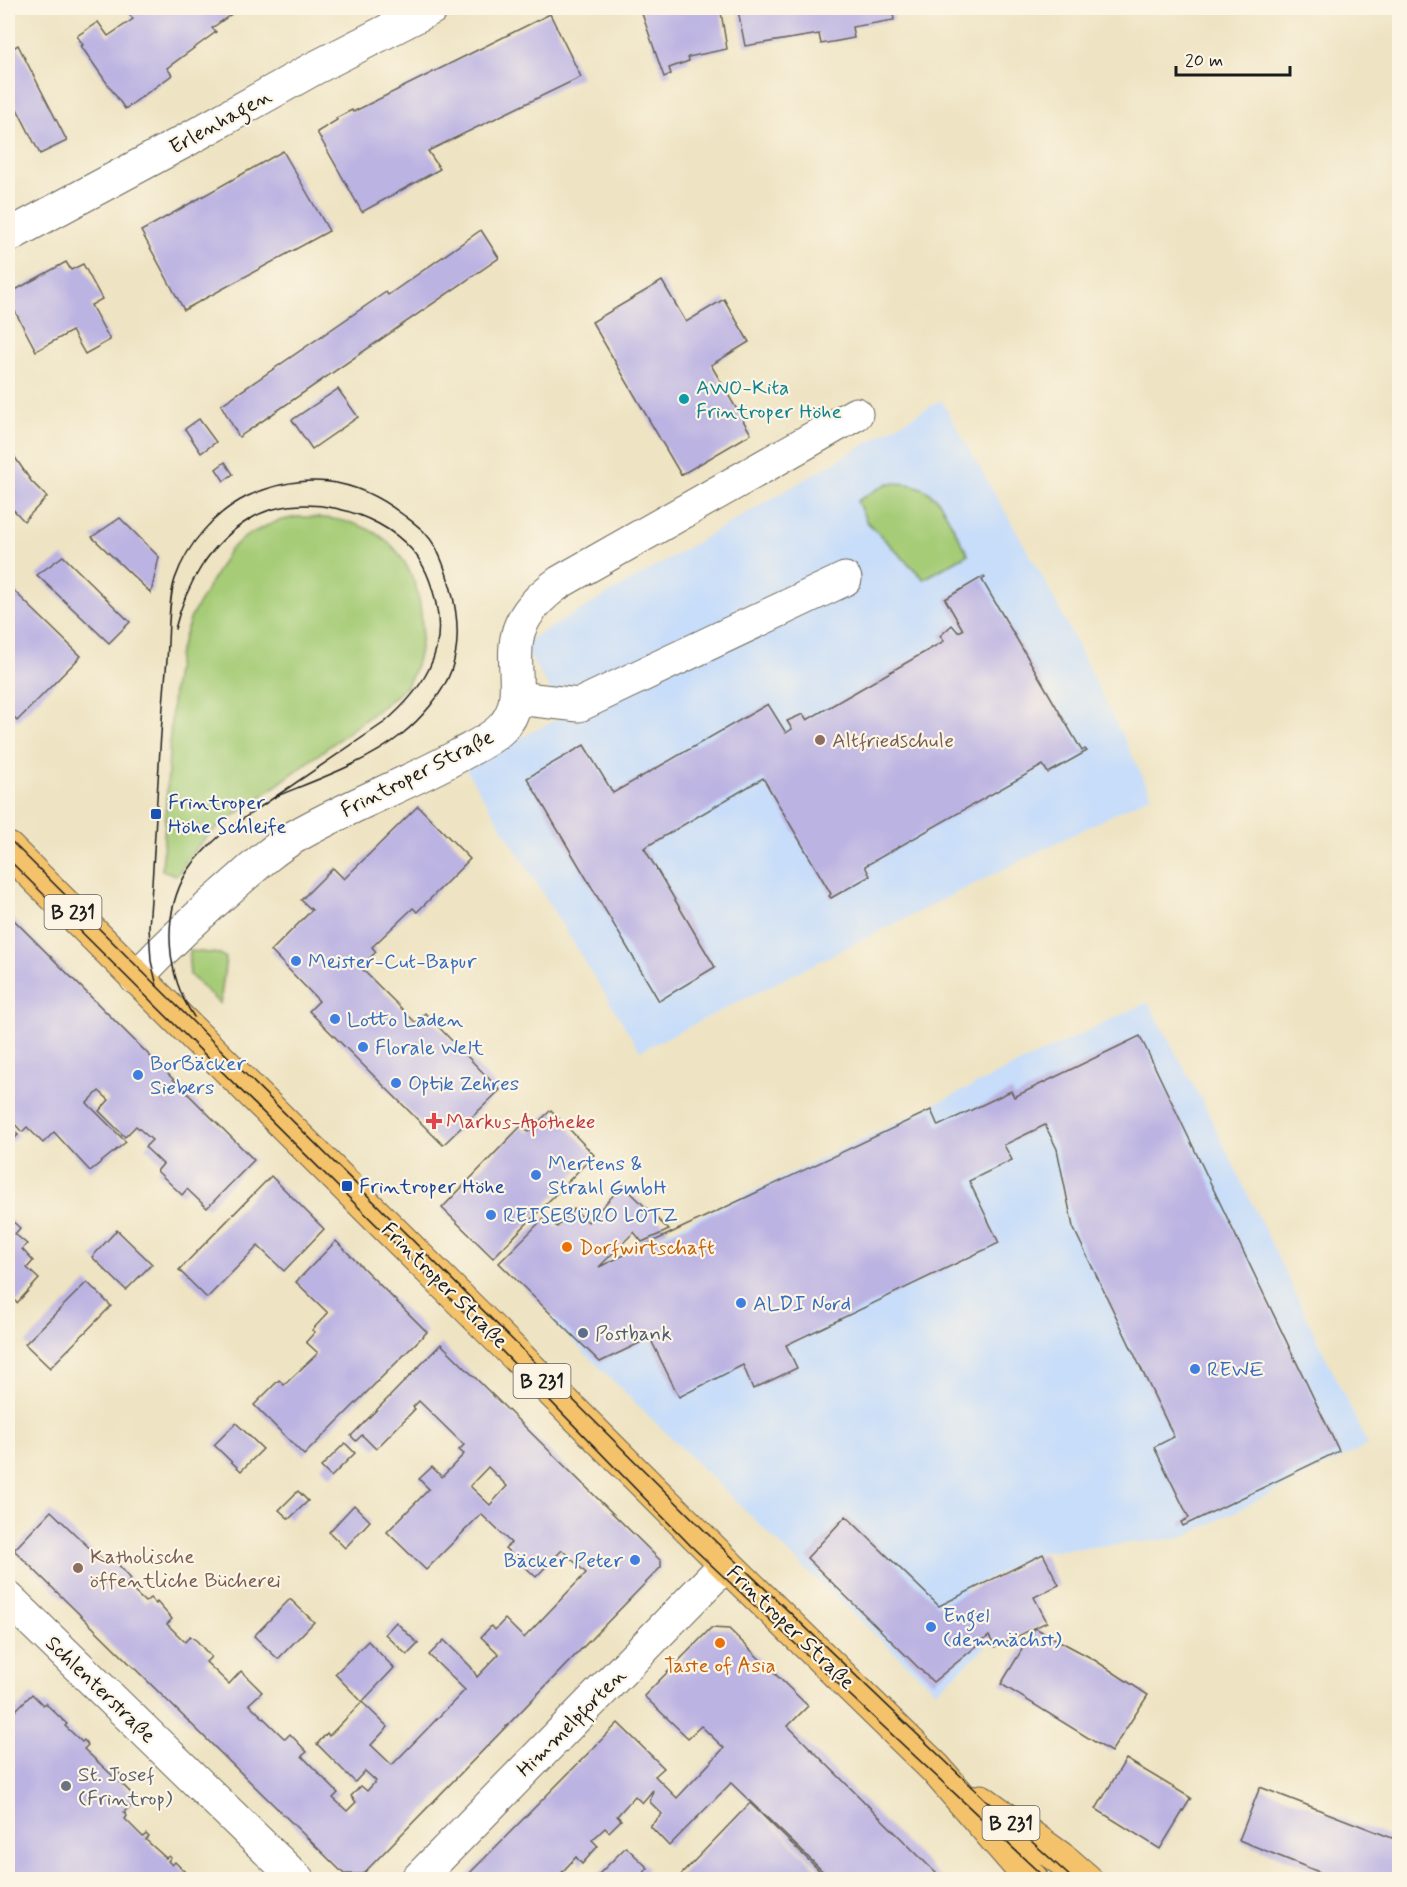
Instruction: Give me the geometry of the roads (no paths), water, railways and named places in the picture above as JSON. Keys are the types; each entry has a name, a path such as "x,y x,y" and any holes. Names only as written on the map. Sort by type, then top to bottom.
{"main road":[{"name":"Frintroper Straße","path":"8,849 726,1564 936,1768 1032,1880"},
{"name":"Frintroper Straße","path":"936,1768 1064,1861 1086,1880"}],"street":[{"name":"Erlenhagen","path":"8,236 320,65 432,8"},
{"name":"Frintroper Straße","path":"136,978 220,897 293,838 333,816 438,766 499,732 512,717 516,698 515,658 519,630 543,594 560,582 856,414"},
{"path":"516,698 579,705 844,579"},
{"name":"Himmelpforten","path":"417,1880 726,1564"},
{"name":"Schlenterstraße","path":"8,1598 298,1880"}],"tram line":[{"path":"157,986 151,961 149,927 161,727 170,608 175,579 187,554 204,530 224,511 248,496 289,483 309,481 347,485 366,492 402,514 423,531 435,546 442,560 453,599 457,630 454,661 447,680 436,698 416,722 388,745 358,762 277,796"},
{"path":"175,629 193,581 223,540 250,519 269,510 313,505 336,508 378,524 397,536 412,550 425,569 433,589 438,622 438,639 428,670 420,684 398,710 385,722 225,831 200,855 187,872 173,907 170,945 177,983 194,1017"},
{"path":"8,838 711,1537 988,1802 1074,1880"},
{"path":"8,859 465,1313 691,1546 1047,1880"}],"place":[{"name":"AWO-Kita Frintroper Höhe","path":"684,399"},
{"name":"Altfriedschule","path":"820,740"},
{"name":"Frintroper Höhe Schleife","path":"156,814"},
{"name":"Meister-Cut-Bapur","path":"296,961"},
{"name":"Lotto Laden","path":"335,1019"},
{"name":"Florale Welt","path":"363,1047"},
{"name":"BorBäcker Siebers","path":"138,1075"},
{"name":"Optik Zehres","path":"396,1083"},
{"name":"Markus-Apotheke","path":"434,1121"},
{"name":"Mertens & Strahl GmbH","path":"536,1175"},
{"name":"Frintroper Höhe","path":"347,1186"},
{"name":"REISEBÜRO LOTZ","path":"491,1215"},
{"name":"Dorfwirtschaft","path":"567,1247"},
{"name":"ALDI Nord","path":"741,1303"},
{"name":"Postbank","path":"583,1333"},
{"name":"REWE","path":"1195,1369"},
{"name":"Bäcker Peter","path":"635,1560"},
{"name":"Katholische öffentliche Bücherei","path":"78,1568"},
{"name":"Engel (demnächst)","path":"931,1627"},
{"name":"Taste of Asia","path":"720,1643"},
{"name":"St. Josef (Frintrop)","path":"66,1786"}]}
